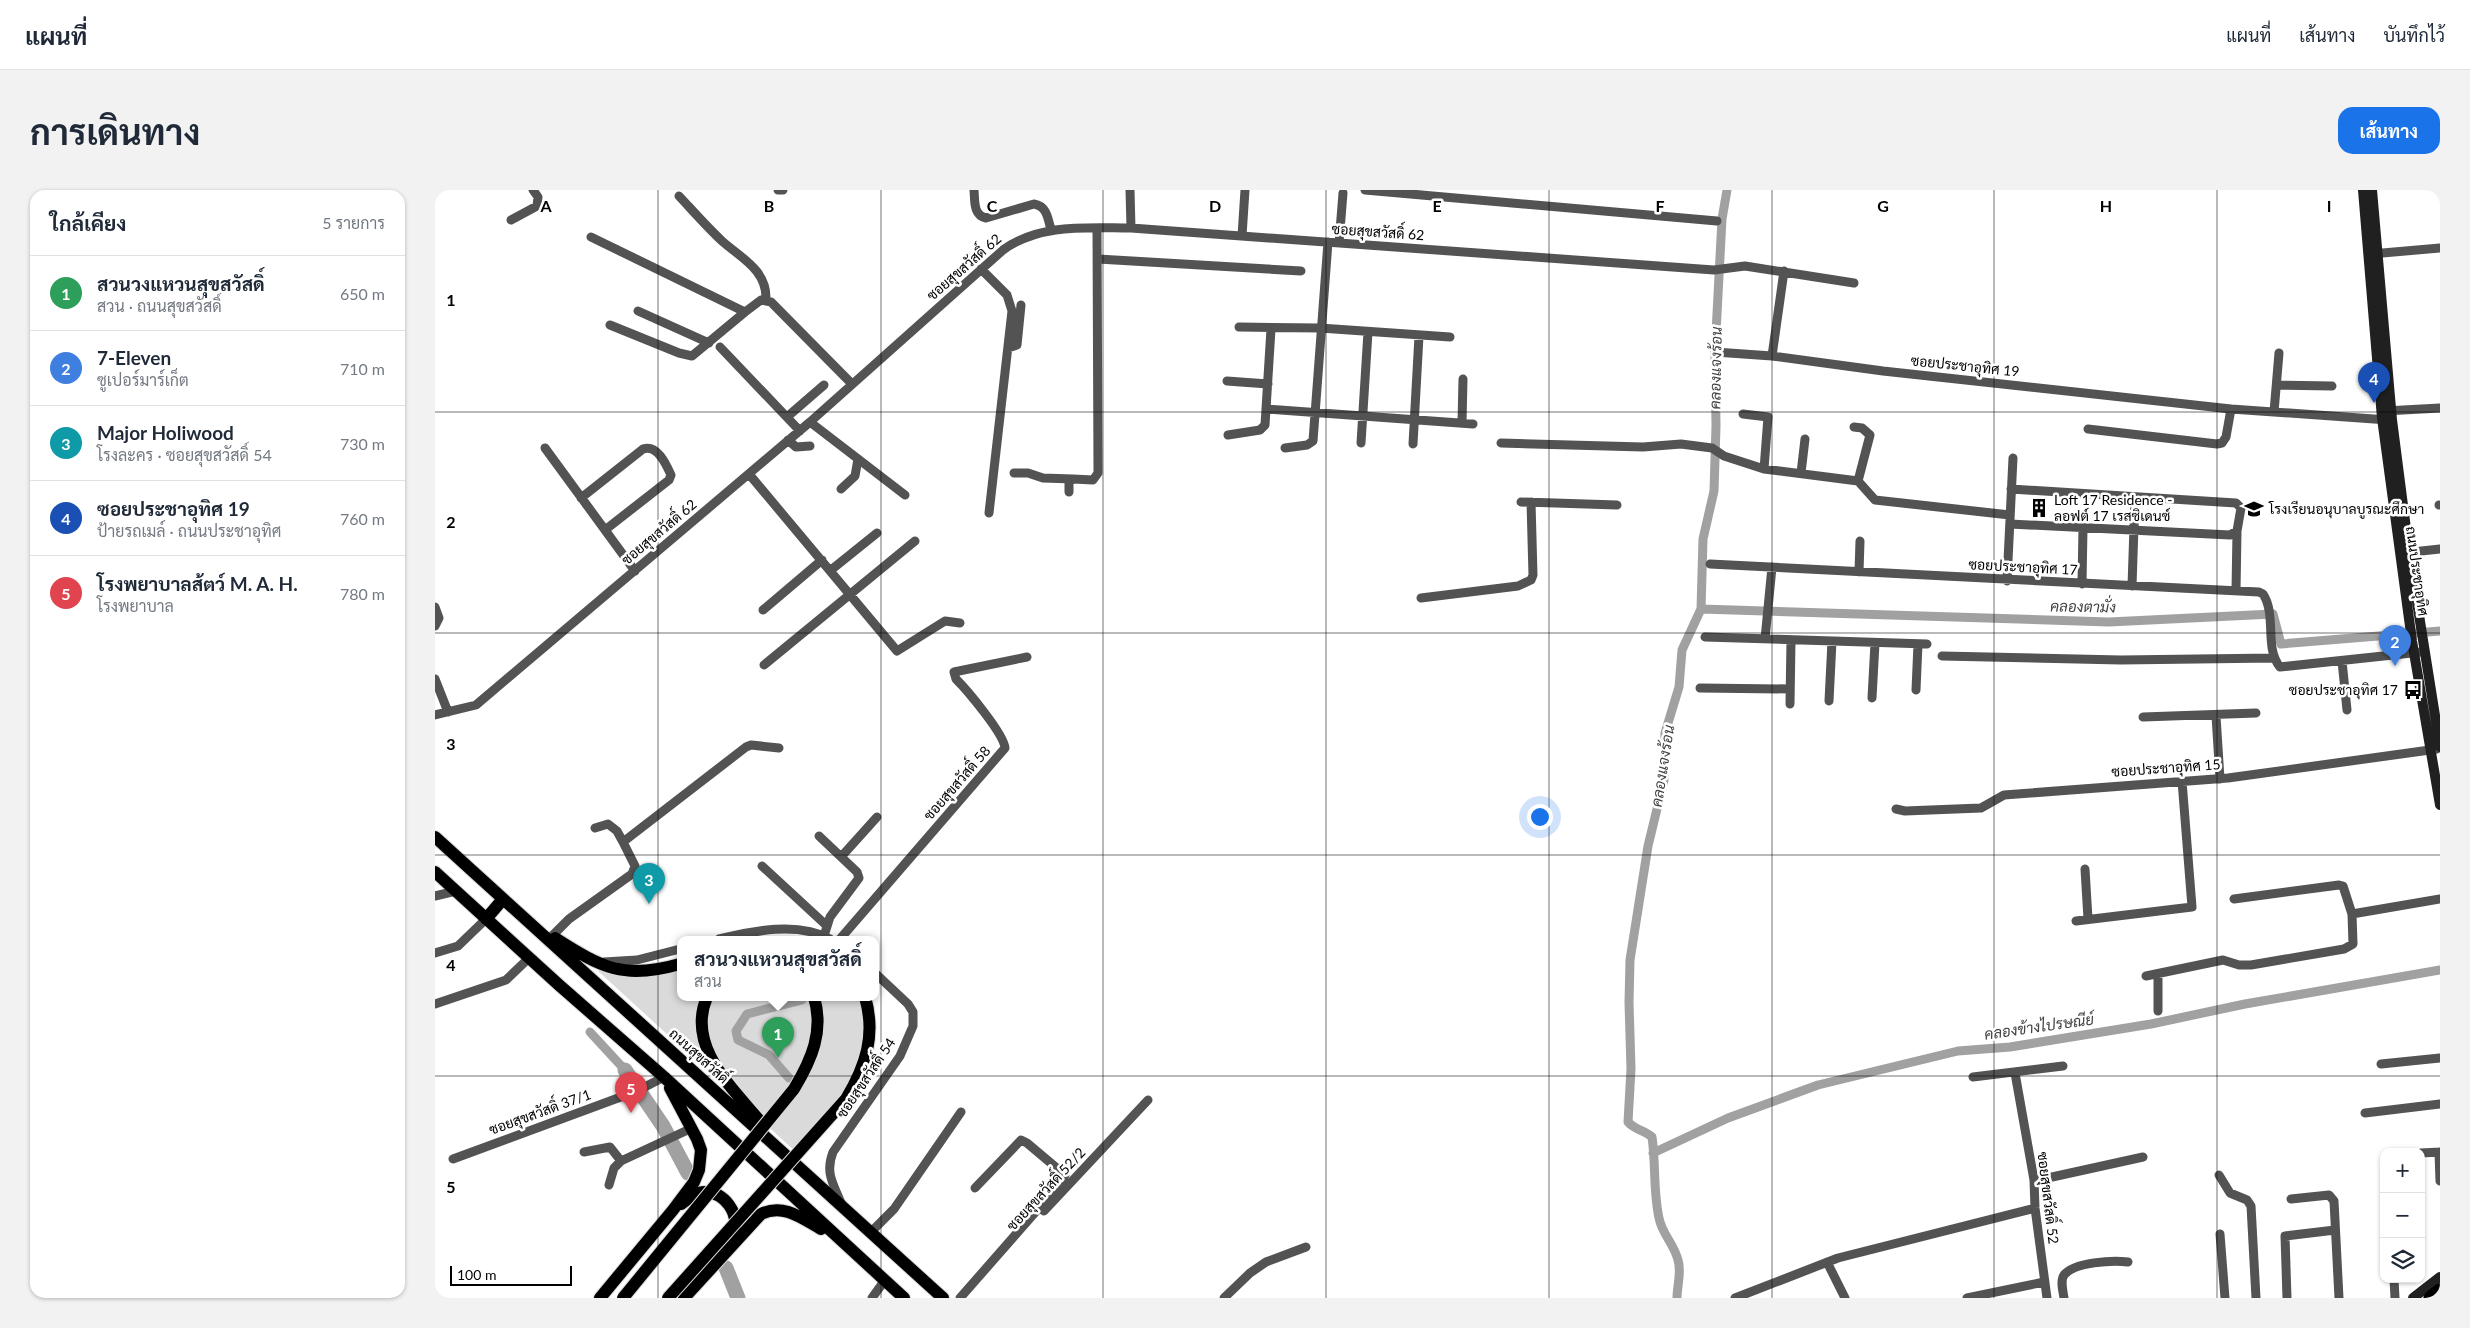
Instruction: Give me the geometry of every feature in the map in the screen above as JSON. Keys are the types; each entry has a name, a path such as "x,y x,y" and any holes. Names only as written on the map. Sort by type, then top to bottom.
{"highway":[{"path":"2431,1298 2440,1291"}],"main road":[{"name":"ถนนประชาอุทิศ","path":"2363,190 2373,254 2387,415 2405,553 2417,641 2437,746 2440,805"},
{"name":"ถนนประชาอุทิศ","path":"2372,190 2373,254"},
{"name":"ถนนสุขสวัสดิ์","path":"435,837 943,1298"},
{"path":"435,872 665,1078 904,1298"},
{"path":"486,919 503,899"},
{"path":"531,924 617,970 633,973 659,970 677,965"},
{"path":"706,1001 702,1024 705,1042 712,1060 731,1088 787,1156"},
{"path":"623,1298 794,1089 806,1070 818,1032 819,1014 815,1001"},
{"path":"669,1298 846,1099 865,1064 870,1043 870,1013 866,1001"},
{"path":"600,1298 694,1182 701,1160 701,1150 692,1128 665,1078"},
{"path":"673,1210 689,1198 705,1192 722,1199 731,1208 736,1221 735,1229 714,1265"},
{"path":"684,1298 751,1223 769,1210 785,1210 841,1241"},
{"path":"2413,1298 2440,1277"}],"street":[{"path":"511,220 537,206 538,197 533,190"},
{"path":"778,190 783,190"},
{"path":"974,190 977,212 980,217 986,218 1034,204 1040,205 1045,211 1051,230"},
{"path":"1130,190 1131,228"},
{"path":"1242,236 1245,190"},
{"path":"1365,190 1717,221"},
{"path":"1339,243 1343,193"},
{"path":"679,196 722,241 756,270 766,286 766,299 852,384"},
{"path":"1015,473 1028,473 1043,478 1093,480 1098,473 1097,228"},
{"name":"ซอยสุขสวัสดิ์ 62","path":"435,715 477,705 810,422 981,269 1015,242 1032,234 1051,230 1131,228 1714,270 1745,266 1854,283"},
{"path":"591,237 745,312"},
{"path":"1285,448 1313,441 1320,328 1328,242"},
{"path":"2373,254 2440,248"},
{"path":"1098,259 1301,271"},
{"path":"981,269 1007,295 1011,303 1008,348 989,512"},
{"path":"1772,356 1784,272"},
{"path":"610,325 687,356 692,356 745,312 761,300 766,299"},
{"path":"1008,348 1017,345 1021,305"},
{"path":"638,311 709,343"},
{"path":"1239,327 1271,329 1320,328 1450,337"},
{"path":"1228,435 1264,428 1267,409 1271,329"},
{"path":"1361,443 1368,332"},
{"path":"1413,444 1419,336"},
{"path":"720,347 799,431"},
{"name":"ซอยประชาอุทิศ 19","path":"1715,352 1772,356 1883,371 2274,412 2387,415 2440,408"},
{"path":"2274,412 2279,353"},
{"path":"1462,423 1463,379"},
{"path":"1227,381 1268,384"},
{"path":"787,418 824,385"},
{"path":"2277,385 2332,386"},
{"path":"2088,429 2217,444 2222,443 2226,437 2231,408"},
{"path":"1267,409 1473,424"},
{"path":"1743,414 1768,417 1764,468"},
{"path":"810,422 905,495"},
{"path":"1854,427 1862,428 1870,436 1858,481"},
{"path":"1801,473 1805,439"},
{"path":"788,440 800,448 811,446"},
{"path":"1501,443 1643,447 1681,444 1711,448 1724,456 1764,468 1858,481 1875,500 2010,520 2083,528 2230,535 2237,530"},
{"path":"545,448 635,571"},
{"path":"581,498 643,449 654,448 671,475 669,480 605,530"},
{"path":"2007,581 2013,458"},
{"path":"841,489 855,476 858,459"},
{"path":"749,474 853,595 897,651 945,621 960,623"},
{"path":"1069,492 1069,482 1073,479"},
{"path":"2011,489 2236,503 2241,508 2237,530 2236,591"},
{"path":"2132,586 2135,497"},
{"path":"1521,502 1617,505"},
{"path":"1421,598 1518,586 1531,580 1533,576 1531,502"},
{"path":"2082,584 2083,528"},
{"path":"831,570 877,533"},
{"path":"764,665 853,595 915,541"},
{"path":"1859,572 1860,542"},
{"path":"2405,553 2440,549"},
{"path":"763,610 823,560"},
{"name":"ซอยประชาอุทิศ 17","path":"1710,564 2007,581 2259,592 2263,594 2269,607 2274,658"},
{"path":"1765,639 1772,567"},
{"path":"435,607 439,618 435,626"},
{"path":"1705,637 1923,644 1917,690"},
{"path":"1790,704 1791,640"},
{"path":"1829,701 1832,642"},
{"path":"1872,698 1875,643"},
{"path":"1942,656 2121,660 2274,658 2278,665 2283,668 2419,652"},
{"name":"ซอยสุขสวัสดิ์ 58","path":"843,936 1005,748 1003,740 981,709 955,679 954,672 1027,657"},
{"path":"2342,661 2347,710"},
{"path":"435,679 448,712"},
{"path":"1700,688 1790,689"},
{"path":"2143,717 2255,714"},
{"path":"2217,716 2219,779"},
{"path":"623,842 746,747 751,745 779,748"},
{"name":"ซอยประชาอุทิศ 15","path":"1897,809 1905,811 1981,808 2004,795 2219,779 2437,746"},
{"path":"2076,921 2192,907 2182,781"},
{"path":"841,856 877,817"},
{"path":"551,936 564,923 635,870 635,866 617,831 608,824 595,828"},
{"path":"819,836 857,872 859,878 826,925 827,936"},
{"path":"763,866 826,925"},
{"path":"2085,869 2088,919"},
{"path":"2146,976 2223,960 2239,965 2251,964 2344,949 2349,947 2354,941 2352,914 2346,891 2339,885 2235,899"},
{"path":"435,896 456,891"},
{"path":"2352,914 2440,899"},
{"path":"435,954 458,946 486,919"},
{"path":"736,936 774,929 800,930 823,936"},
{"path":"599,962 637,960 677,950"},
{"path":"435,1004 506,980 529,958"},
{"path":"2158,974 2158,1011"},
{"name":"ซอยสุขสวัสดิ์ 54","path":"842,1206 829,1174 828,1166 833,1152 900,1056 913,1026 913,1012 908,1004 879,977"},
{"path":"2381,1064 2440,1058"},
{"path":"1973,1077 2063,1066"},
{"name":"ซอยสุขสวัสดิ์ 52","path":"2015,1073 2034,1182 2035,1208 2047,1298"},
{"name":"ซอยสุขสวัสดิ์ 37/1","path":"453,1159 637,1091 665,1078"},
{"name":"ซอยสุขสวัสดิ์ 52/2","path":"967,1298 1058,1196 1148,1100"},
{"path":"2365,1113 2440,1104"},
{"path":"871,1232 894,1209 961,1112"},
{"path":"609,1185 614,1168 621,1161 692,1128"},
{"path":"960,1298 1060,1184 1065,1175 1027,1142 1021,1140 975,1188"},
{"path":"584,1152 610,1148 621,1161"},
{"path":"2425,1153 2439,1152 2440,1181"},
{"path":"2034,1182 2143,1157"},
{"path":"2219,1175 2230,1193 2247,1200 2251,1206 2256,1298"},
{"path":"2291,1199 2329,1195 2333,1198 2339,1298"},
{"path":"1735,1298 1827,1262 2035,1208"},
{"path":"2287,1298 2285,1236 2335,1230"},
{"path":"2220,1234 2225,1298"},
{"path":"1224,1298 1250,1273 1266,1262 1306,1247"},
{"path":"1827,1262 1845,1298"},
{"path":"2064,1298 2062,1281 2066,1273 2089,1264 2128,1262"},
{"path":"872,1298 885,1280"},
{"path":"1967,1298 2044,1282"},
{"path":"2394,1283 2395,1298"}],"shaded area":[{"path":"677,965 677,1001 865,1001 873,1030 853,1087 798,1154 598,971 664,968"}],"waterway":[{"name":"คลองแจงร้อน","path":"1677,1298 1679,1265 1674,1249 1659,1218 1652,1137 1628,1122 1631,1069 1630,960 1648,846 1664,780 1665,733 1679,687 1682,650 1701,609 1703,539 1714,491 1716,426 1715,352 1722,219 1727,190"},
{"name":"คลองตามั่ง","path":"1701,609 2109,622 2273,614 2281,644 2440,631"},
{"name":"คลองข้างไปรษณีย์","path":"1653,1153 1728,1118 1818,1085 1958,1051 2010,1047 2151,1024 2245,1004 2440,970"},
{"path":"789,1078 769,1055 738,1040 736,1031 747,1014 798,1001"},
{"name":"คลองแจงร้อน","path":"590,1032 625,1070"},
{"name":"คลองแจงร้อน","path":"625,1070 663,1126 688,1173"},
{"name":"คลองแจงร้อน","path":"726,1268 738,1298"}],"place":[{"name":"ซอยประชาอุทิศ 19","path":"2374,403"},
{"name":"Loft 17 Residence - ลอฟต์ 17 เรสซิเดนซ์","path":"2039,508"},
{"name":"โรงเรียนอนุบาลบูรณะศึกษา","path":"2254,509"},
{"name":"7-Eleven","path":"2395,666"},
{"name":"ซอยประชาอุทิศ 17","path":"2413,690"},
{"name":"Major Holiwood","path":"649,904"},
{"name":"สวนวงแหวนสุขสวัสดิ์","path":"778,1058"},
{"name":"โรงพยาบาลส้ตว์ M. A. H.","path":"631,1113"}]}
